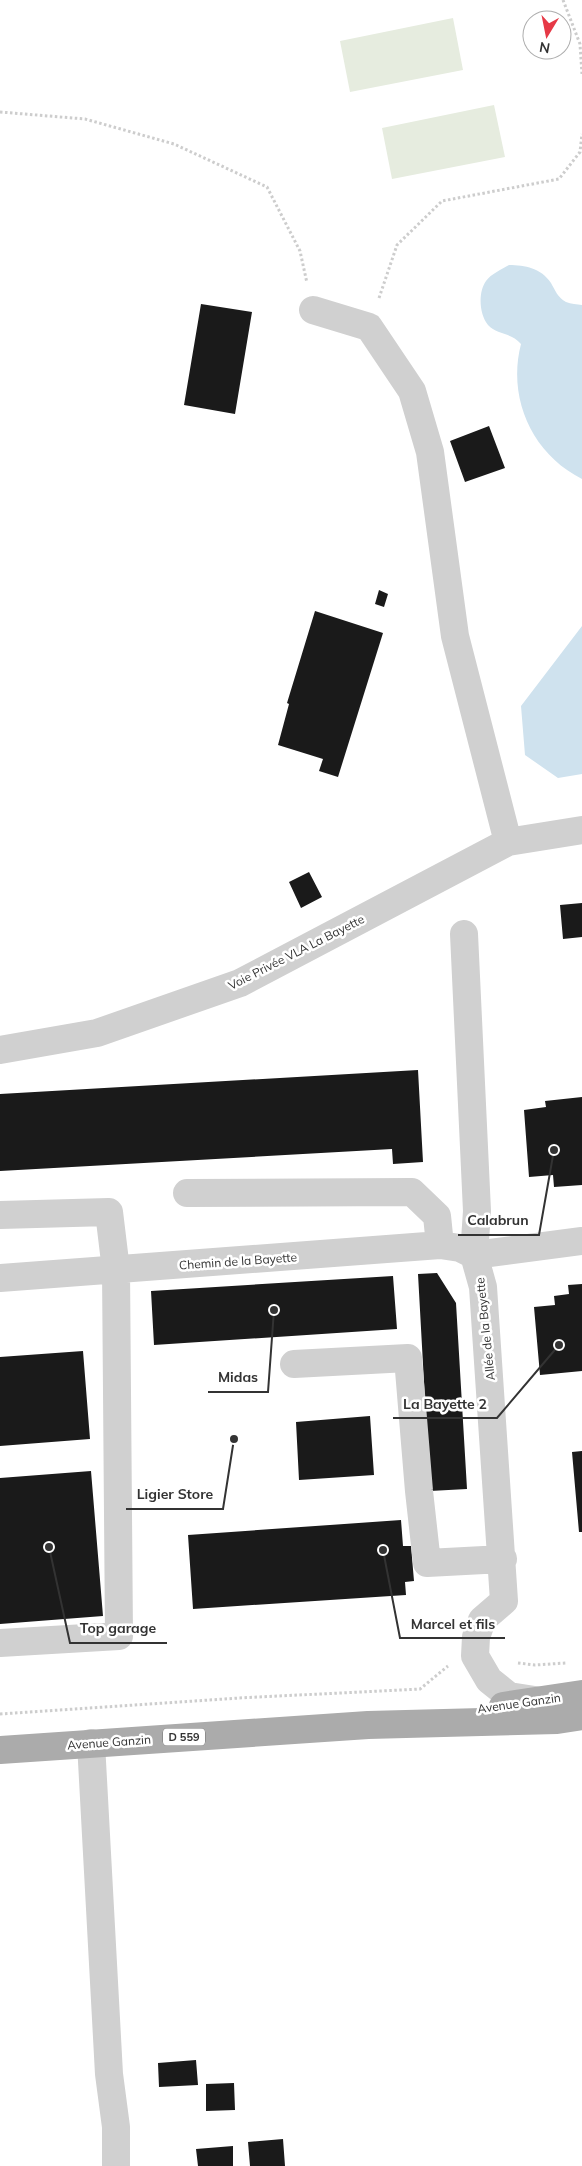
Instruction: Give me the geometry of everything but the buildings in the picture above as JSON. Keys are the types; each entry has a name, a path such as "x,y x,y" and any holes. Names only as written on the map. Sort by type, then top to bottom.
{"main road":[{"name":"Avenue Ganzin","path":"368,1724 582,1694"},
{"name":"Avenue Ganzin","path":"0,1750 368,1724 477,1723 557,1720 582,1716"}],"street":[{"path":"313,310 369,327 412,391 430,452 455,636 508,842"},
{"name":"Voie Privée VLA La Bayette","path":"0,1050 97,1033 240,982 508,842 582,830"},
{"name":"Allée de la Bayette","path":"464,934 477,1211 474,1255 483,1287 503,1559 504,1601 482,1620 476,1637 475,1656 488,1680 509,1696 542,1701"},
{"path":"187,1193 412,1192 437,1216 440,1245"},
{"path":"0,1215 109,1212 116,1270 119,1636 0,1643"},
{"path":"474,1255 582,1241"},
{"name":"Chemin de la Bayette","path":"0,1278 440,1245 460,1248 474,1255"},
{"path":"294,1364 408,1358 427,1563 503,1559"},
{"path":"90,1743 116,2166"}],"path":[{"path":"563,0 580,44 582,74"},
{"path":"0,112 85,119 174,144 267,187 300,251 313,310"},
{"path":"369,327 397,245 442,200 559,179 580,152 582,134"},
{"path":"512,1662 535,1665 573,1663"},
{"path":"0,1714 239,1698 420,1689 453,1663"}],"shaded area":[{"path":"453,18 463,70 350,92 340,41"},
{"path":"494,105 505,157 392,179 382,128"}],"water":[{"path":"509,265 532,268 538,271 547,278 563,300 582,305 582,479 564,468 549,455 537,440 521,404 518,364 521,344 513,337 488,325 483,315 481,297 483,286 491,276"},
{"path":"582,626 582,774 558,778 525,755 521,706"}],"place":[{"name":"Calabrun","path":"554,1150"},
{"name":"Midas","path":"274,1310"},
{"name":"La Bayette 2","path":"559,1345"},
{"name":"Ligier Store","path":"234,1439"},
{"name":"Top garage","path":"49,1547"},
{"name":"Marcel et fils","path":"383,1550"}]}
